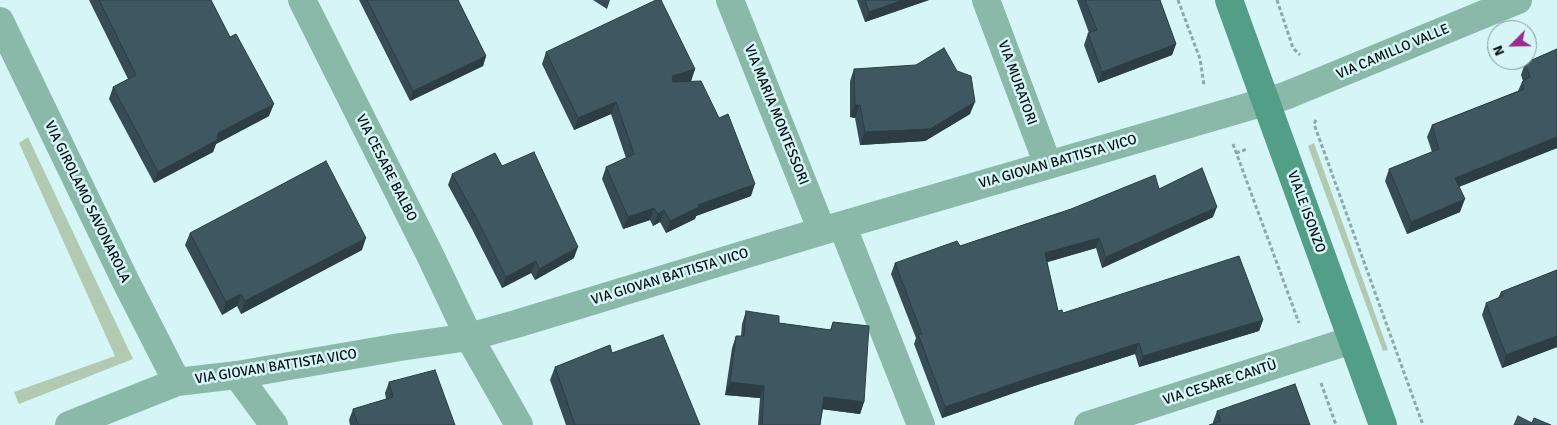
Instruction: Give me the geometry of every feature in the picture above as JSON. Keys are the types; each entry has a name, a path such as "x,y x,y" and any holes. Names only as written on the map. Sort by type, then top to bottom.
{"main road":[{"name":"VIALE ISONZO","path":"1229,0 1383,425"}],"street":[{"name":"VIA CESARE BALBO","path":"302,0 469,337 519,425"},
{"name":"VIA MARIA MONTESSORI","path":"730,0 921,425"},
{"name":"VIA MURATORI","path":"986,0 1048,165"},
{"name":"VIA CAMILLO VALLE","path":"1266,102 1318,83 1518,0"},
{"name":"VIA GIROLAMO SAVONAROLA","path":"0,21 121,273 177,382"},
{"name":"VIA GIOVAN BATTISTA VICO","path":"69,425 177,382 238,375 469,337 832,228 1266,102"},
{"name":"VIA CESARE CANTÙ","path":"1088,425 1352,340"},
{"path":"238,375 274,425"}],"path":[{"path":"1178,0 1200,58 1203,82 1216,116 1231,140 1336,425"},
{"path":"1277,0 1293,48 1311,67 1318,83 1325,105 1314,124 1424,425"}],"green space":[{"path":"28,137 133,359 19,404 14,392 115,356 19,143"},
{"path":"1314,143 1388,350 1383,351 1308,146"}],"building":[{"path":"99,0 211,0 230,37 236,34 274,104 218,133 217,140 158,172 113,87 136,75"},
{"path":"367,0 458,0 486,56 413,91"},
{"path":"656,0 661,0 695,69 672,76 673,82 701,81 719,118 728,114 755,184 698,205 699,207 670,221 664,210 658,214 654,208 628,217 606,167 634,154 616,102 578,118 546,52"},
{"path":"865,0 903,0 869,12"},
{"path":"1085,0 1160,0 1176,44 1102,72 1088,33 1097,30"},
{"path":"944,48 957,71 971,76 975,102 930,129 865,132 860,105 855,105 854,69 916,65"},
{"path":"1557,49 1557,137 1455,178 1465,199 1411,222 1389,169 1439,149 1432,125 1524,89 1522,82 1530,77 1528,70 1537,70 1537,58"},
{"path":"534,152 578,247 539,269 536,261 506,277 452,174 495,153 502,166"},
{"path":"326,161 366,238 245,301 241,294 226,302 190,233"},
{"path":"1202,168 1217,207 1106,257 1099,238 1045,253 1058,311 1062,310 1063,313 1239,256 1263,320 1143,356 1139,343 945,407 918,334 922,334 895,263 957,241 960,246 1071,209 1155,175 1159,189"},
{"path":"1557,270 1557,336 1506,355 1486,303 1503,296 1501,292"},
{"path":"746,311 779,316 779,323 831,330 833,322 869,326 864,402 824,397 820,425 762,425 764,386 730,382 736,336 744,336"},
{"path":"663,335 700,425 575,425 555,367 610,345 612,353"},
{"path":"435,370 455,425 358,425 353,409 393,397 389,382"},
{"path":"1295,384 1310,425 1209,425 1221,421 1217,411"},
{"path":"1518,416 1532,423 1534,418 1551,425 1514,425"}]}
